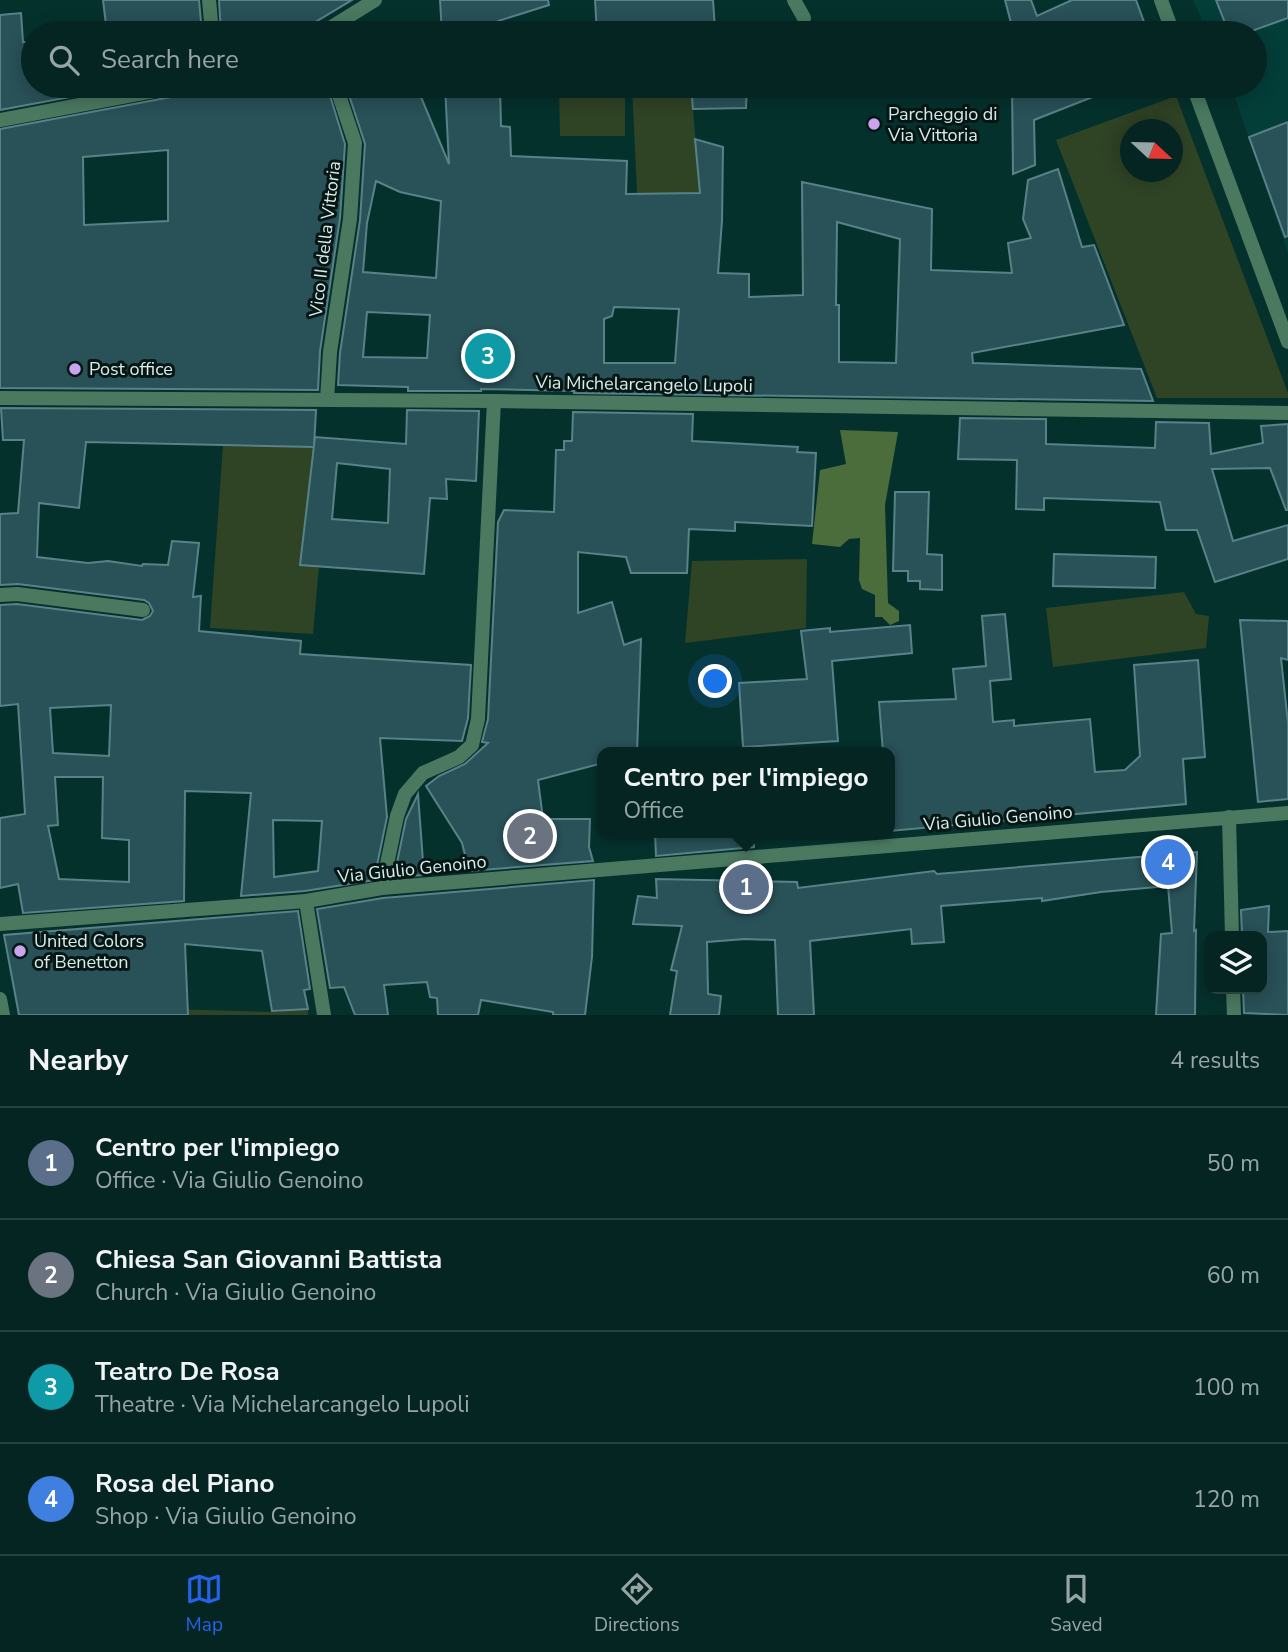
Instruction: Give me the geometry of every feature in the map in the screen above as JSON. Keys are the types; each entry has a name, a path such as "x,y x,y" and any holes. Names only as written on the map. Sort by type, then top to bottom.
{"street":[{"path":"209,0 211,21"},
{"path":"341,21 375,0"},
{"path":"794,0 804,18 809,0"},
{"path":"1161,0 1169,21"},
{"path":"0,120 116,98"},
{"name":"Vico II della Vittoria","path":"327,400 330,352 350,219 355,143 340,98"},
{"path":"1197,98 1288,342"},
{"name":"Via Michelarcangelo Lupoli","path":"0,398 494,401 1288,413"},
{"path":"382,888 397,816 405,794 424,773 459,757 472,744 478,719 494,401"},
{"path":"0,595 17,594 143,610"},
{"name":"Via Giulio Genoino","path":"0,924 306,901 382,888 1288,813"},
{"path":"1229,817 1232,931"},
{"path":"306,901 324,1015"},
{"path":"1233,994 1234,1015"},
{"path":"0,999 4,1015"}],"shaded area":[{"path":"1193,0 1288,0 1288,253 1235,98 1267,98 1267,21 1203,21"}],"green space":[{"path":"559,98 625,98 625,136 560,136"},
{"path":"633,98 692,98 700,193 637,193"},
{"path":"1177,98 1288,398 1157,398 1056,140"},
{"path":"840,430 898,432 885,505 888,603 899,611 899,621 890,625 882,617 875,617 875,595 862,589 859,580 860,538 849,539 840,547 812,544 820,470 846,464"},
{"path":"223,446 314,447 319,566 313,634 210,628"},
{"path":"807,559 806,628 685,643 692,561"},
{"path":"1184,592 1196,614 1209,616 1206,648 1053,667 1046,608"},
{"path":"171,1009 273,1012 308,1009 308,1015 171,1015"}],"building":[{"path":"103,0 199,0 201,21 106,21"},
{"path":"219,0 352,0 317,21 220,21"},
{"path":"440,0 548,0 549,5 498,21 441,21"},
{"path":"595,0 713,0 714,21 596,21"},
{"path":"1005,0 1031,0 1037,16 1072,0 1136,0 1144,21 1010,21"},
{"path":"1216,0 1288,0 1288,18 1267,26 1267,21 1224,21"},
{"path":"21,13 21,98 64,98 0,110 0,15"},
{"path":"166,98 331,98 345,144 340,218 320,351 318,390 0,388 0,129","holes":["168,150 168,221 84,225 83,157"]},
{"path":"350,98 421,98 449,164 446,98 500,98 501,126 510,127 511,156 627,161 626,194 700,193 695,139 723,147 718,273 749,274 749,297 803,295 802,182 932,209 931,270 1012,273 1008,243 1031,238 1023,219 1028,180 1058,169 1082,247 1094,245 1124,325 972,353 973,363 1141,369 1153,401 574,393 481,389 408,391 408,387 338,385 340,353 360,220 365,144","holes":["376,181 400,192 441,201 436,278 363,272 367,223","837,222 900,239 896,363 839,362 839,305 836,305","614,307 679,309 675,363 604,363 604,319 612,316","367,312 430,315 427,358 363,357"]},
{"path":"692,98 746,98 746,108 693,109"},
{"path":"1012,98 1090,98 1034,120 1035,165 1013,174"},
{"path":"1288,122 1288,236 1285,237 1249,137"},
{"path":"1,408 316,410 314,447 86,442 79,508 39,503 37,557 88,563 108,561 142,566 168,565 172,541 199,543 193,597 201,596 199,631 301,641 300,654 471,665 468,718 462,741 380,738 387,817 374,880 305,891 241,896 251,793 185,791 184,901 23,913 18,884 0,888 0,818 25,814 18,704 0,706 0,605 17,604 142,620 153,611 144,600 18,584 0,585 0,514 18,513 24,440 3,440","holes":["111,705 109,756 53,753 50,708","55,777 103,777 102,838 129,840 129,882 59,879 48,826 58,825","273,820 322,821 318,871 274,877"]},
{"path":"407,410 479,411 476,481 446,479 447,499 430,498 424,574 300,565 315,437 406,444","holes":["337,463 390,469 388,523 332,519"]},
{"path":"573,412 693,414 692,441 798,447 797,452 816,453 812,526 735,522 735,531 689,529 687,573 631,573 626,557 578,552 578,613 612,602 624,645 641,639 637,747 597,747 597,765 538,780 543,819 590,819 589,847 593,861 469,871 462,843 426,786 439,776 465,764 488,743 482,742 488,719 498,522 504,510 554,512 556,450 564,450 564,441 572,441"},
{"path":"960,418 1046,419 1046,444 1155,448 1156,422 1209,423 1211,454 1263,443 1261,426 1288,424 1288,510 1270,468 1212,469 1233,541 1288,525 1288,559 1215,582 1197,530 1166,530 1160,502 1044,498 1044,510 1016,509 1017,460 958,459"},
{"path":"895,492 929,492 927,554 942,555 942,590 920,589 920,581 908,581 908,571 893,571"},
{"path":"1054,554 1156,557 1155,588 1053,586"},
{"path":"1005,614 1011,679 990,681 993,722 1014,720 1014,726 1090,719 1095,772 1125,770 1140,756 1134,665 1198,660 1205,757 1183,759 1186,804 895,831 895,747 883,747 879,702 956,699 953,669 986,666 982,616"},
{"path":"1240,620 1288,621 1288,660 1281,658 1288,723 1288,799 1258,802"},
{"path":"910,625 912,653 832,661 838,741 743,747 739,683 807,679 801,631 830,628 830,632"},
{"path":"418,794 424,875 394,877 406,819"},
{"path":"655,838 753,838 754,847 656,856"},
{"path":"1197,852 1195,1015 1156,1015 1161,934 1172,933 1168,886 1042,901 1042,898 941,906 944,942 912,944 911,929 810,941 814,1015 778,1015 775,940 745,939 707,942 708,994 721,996 719,1015 670,1015 677,971 671,970 682,926 633,924 638,896 657,898 656,879 797,882 798,888 934,871 937,874"},
{"path":"594,880 592,957 585,1015 553,1015 553,1012 481,1000 478,1015 438,1015 437,998 430,997 427,982 384,985 388,1015 355,1015 344,987 330,988 317,909 383,898"},
{"path":"1269,906 1268,932 1288,931 1288,1015 1244,1013 1243,994 1267,994 1267,931 1242,931 1241,910"},
{"path":"298,911 310,989 304,990 308,1009 272,1011 262,951 185,944 188,1015 19,1015 4,935"}],"place":[{"name":"Parcheggio di Via Vittoria","path":"874,124"},
{"name":"Teatro De Rosa","path":"488,356"},
{"name":"Post office","path":"75,369"},
{"name":"Chiesa San Giovanni Battista","path":"530,836"},
{"name":"Rosa del Piano","path":"1168,862"},
{"name":"Centro per l'impiego","path":"746,887"},
{"name":"United Colors of Benetton","path":"20,951"}]}
